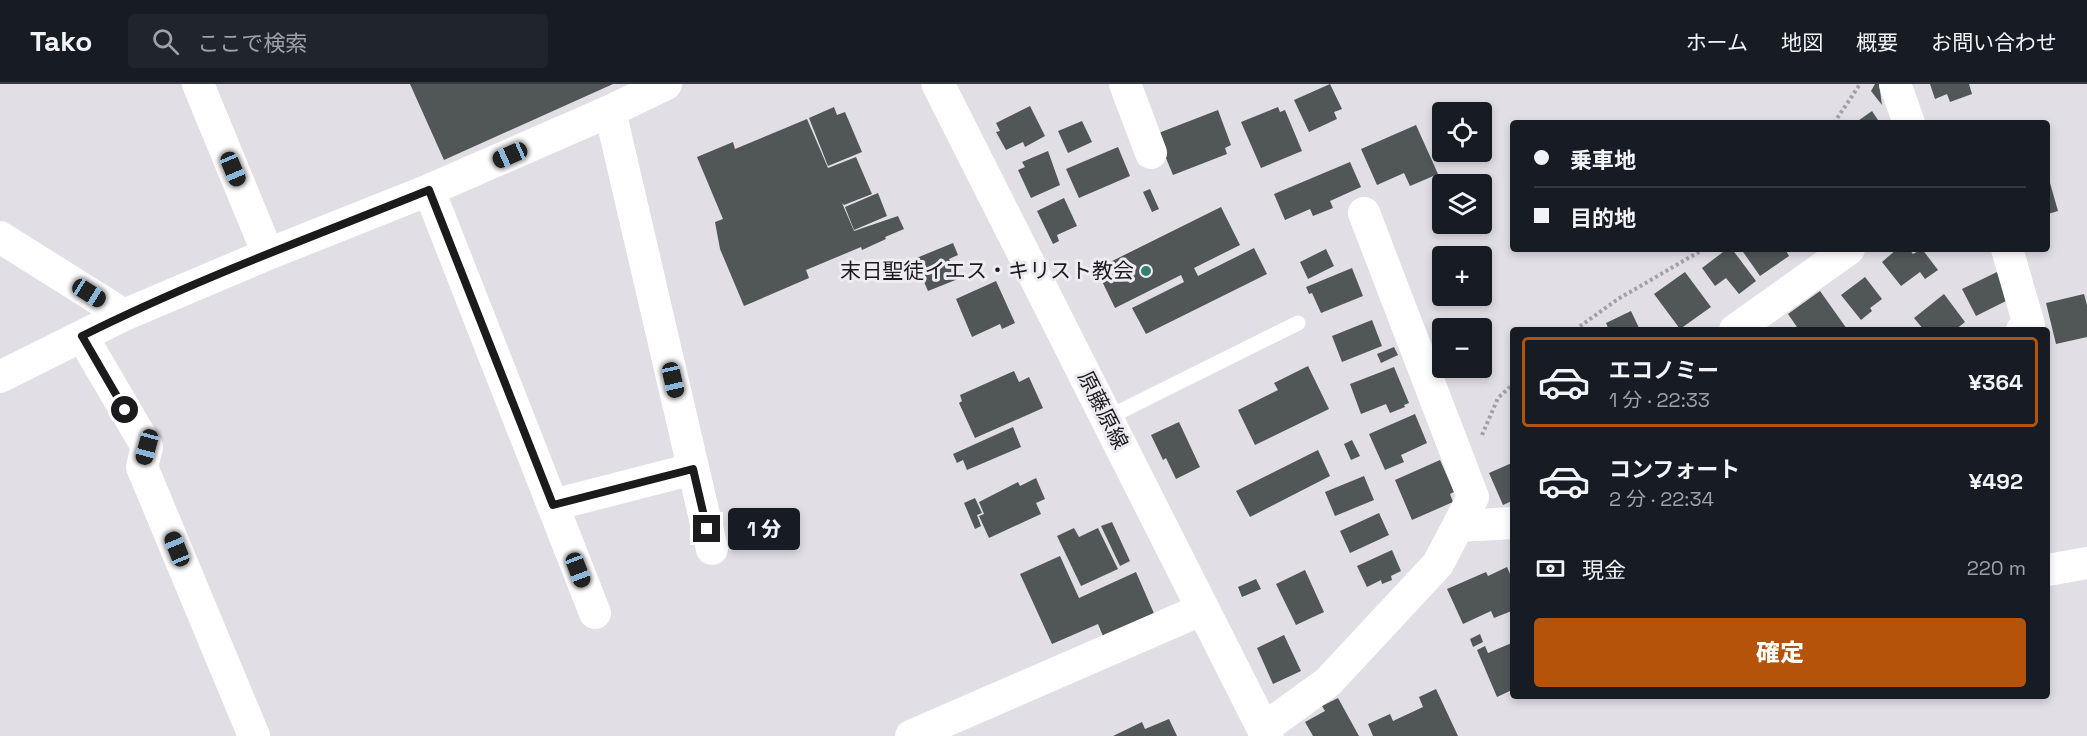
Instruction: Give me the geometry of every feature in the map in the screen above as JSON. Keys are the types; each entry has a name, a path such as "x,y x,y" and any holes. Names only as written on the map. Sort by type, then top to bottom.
{"main road":[{"name":"原藤原線","path":"938,84 1265,732"}],"street":[{"path":"198,84 268,254"},
{"path":"0,377 124,315 268,254 429,190 666,84"},
{"path":"1125,84 1151,153"},
{"path":"1895,84 1909,120"},
{"path":"610,111 712,549"},
{"path":"429,190 595,613"},
{"path":"1265,732 1328,682 1438,564 1473,497 1364,213"},
{"path":"0,237 124,315"},
{"path":"1739,327 1845,252"},
{"path":"2008,252 2029,325 2026,327"},
{"path":"82,336 147,447 142,466 254,736"},
{"path":"553,505 693,469"},
{"path":"1458,526 1510,523"},
{"path":"2050,570 2087,563"},
{"path":"911,736 1203,609"}],"lane":[{"path":"1107,418 1298,323"}],"path":[{"path":"1837,120 1860,84"},
{"path":"1579,327 1618,299 1699,252"},
{"path":"1464,477 1498,398 1510,387"}],"building":[{"path":"410,84 613,84 444,160"},
{"path":"1330,84 1342,109 1334,112 1337,119 1309,132 1294,100"},
{"path":"1875,84 1879,84 1882,105 1871,91"},
{"path":"1930,84 1969,84 1972,94 1950,102 1947,94 1935,99"},
{"path":"1030,106 1045,136 1025,147 1023,142 1006,150 996,132 1000,131 996,123"},
{"path":"834,107 837,115 845,112 862,152 828,166 809,118"},
{"path":"1278,107 1280,112 1285,110 1302,151 1261,168 1241,122"},
{"path":"1218,110 1231,145 1225,148 1227,154 1173,175 1156,134"},
{"path":"1872,111 1878,120 1859,120"},
{"path":"807,119 828,168 856,157 872,194 844,205 842,203 854,231 898,216 904,229 862,250 861,247 806,270 809,278 744,306 720,249 715,222 723,219 697,157 733,142 735,149"},
{"path":"1082,121 1092,142 1068,153 1058,131"},
{"path":"1416,125 1438,174 1432,174 1432,177 1410,186 1404,173 1377,185 1361,149"},
{"path":"1118,147 1130,176 1079,198 1066,169"},
{"path":"1048,151 1060,185 1031,198 1018,170 1025,167 1022,162"},
{"path":"1350,162 1361,187 1330,201 1333,208 1313,216 1310,209 1285,220 1274,194"},
{"path":"2050,183 2058,211 2050,213"},
{"path":"1150,189 1159,209 1152,212 1143,192"},
{"path":"878,193 887,216 854,230 845,207"},
{"path":"1064,198 1077,226 1057,235 1059,241 1053,244 1037,211"},
{"name":"末日聖徒イエス・キリスト教会","path":"1221,207 1240,245 1194,268 1198,276 1254,248 1267,274 1146,334 1132,308 1184,282 1181,275 1115,308 1096,269"},
{"path":"953,243 958,255 949,259 958,279 928,291 914,259"},
{"path":"1326,249 1334,266 1308,279 1300,262"},
{"path":"1723,252 1734,252 1756,281 1739,294 1726,278 1715,286 1702,268"},
{"path":"1743,252 1787,252 1789,256 1760,276"},
{"path":"1894,252 1911,252 1913,254 1924,252 1938,270 1925,279 1920,272 1901,286 1882,262"},
{"path":"1352,268 1363,296 1321,313 1312,293 1309,294 1306,287"},
{"path":"1685,272 1711,307 1683,327 1679,327 1654,294"},
{"path":"1997,272 2010,299 1976,316 1962,289"},
{"path":"1865,277 1882,299 1870,308 1872,311 1861,320 1841,295"},
{"path":"996,281 1015,323 1002,329 1000,324 972,337 956,299"},
{"path":"1820,291 1846,327 1797,327 1788,314"},
{"path":"1944,294 1965,322 1959,327 1922,327 1914,318"},
{"path":"2084,294 2087,305 2087,337 2056,344 2046,303"},
{"path":"1631,311 1639,327 1608,327 1606,323"},
{"path":"1372,320 1382,346 1342,362 1332,336"},
{"path":"1394,347 1398,355 1381,363 1377,354"},
{"path":"1308,366 1329,409 1255,445 1238,410 1278,390 1274,383"},
{"path":"1394,367 1409,403 1390,413 1386,404 1361,414 1350,384"},
{"path":"1014,371 1019,382 1029,377 1043,408 975,438 959,403 962,401 960,395"},
{"path":"1415,414 1427,443 1401,455 1404,462 1385,470 1369,434"},
{"path":"1179,422 1200,467 1176,479 1166,458 1163,460 1151,435"},
{"path":"1013,427 1021,447 967,470 963,460 957,463 953,454"},
{"path":"1352,440 1360,456 1351,460 1344,444"},
{"path":"1318,450 1330,476 1250,517 1236,491"},
{"path":"1440,460 1454,492 1450,494 1453,502 1412,520 1395,480"},
{"path":"1510,464 1510,502 1503,505 1489,473"},
{"path":"1364,476 1374,500 1335,516 1325,492"},
{"path":"1036,478 1045,499 1036,503 1041,514 989,538 979,516 984,514 979,502 1018,482 1020,486"},
{"path":"975,498 982,513 977,515 981,526 975,529 964,503"},
{"path":"1379,513 1389,535 1350,553 1340,531"},
{"path":"1112,522 1130,561 1120,566 1101,526"},
{"path":"1074,528 1079,537 1098,528 1118,569 1081,586 1057,536"},
{"path":"1392,550 1401,571 1391,576 1392,580 1382,584 1381,580 1367,587 1357,566"},
{"path":"1060,556 1079,598 1136,572 1156,618 1105,641 1098,624 1052,644 1020,574"},
{"path":"1507,567 1510,574 1510,612 1494,618 1491,611 1463,624 1447,589 1486,572 1488,576"},
{"path":"1305,570 1324,612 1296,625 1276,584"},
{"path":"1256,579 1261,589 1242,597 1238,587"},
{"path":"1480,634 1483,642 1473,647 1470,639"},
{"path":"1284,635 1301,671 1273,684 1257,648"},
{"path":"1510,644 1510,691 1497,697 1477,650 1485,646 1488,653"},
{"path":"1436,689 1458,736 1373,736 1368,724 1390,714 1393,721 1423,707 1419,697"},
{"path":"1338,698 1359,736 1313,736 1305,722 1325,711 1322,706"},
{"path":"1169,719 1177,736 1113,736 1142,722 1145,729"}],"place":[{"name":"末日聖徒イエス・キリスト教会","path":"1146,271"}],"route":[{"path":"125,410 82,336 124,315 268,254 429,190 553,505 693,469 707,529"}]}
